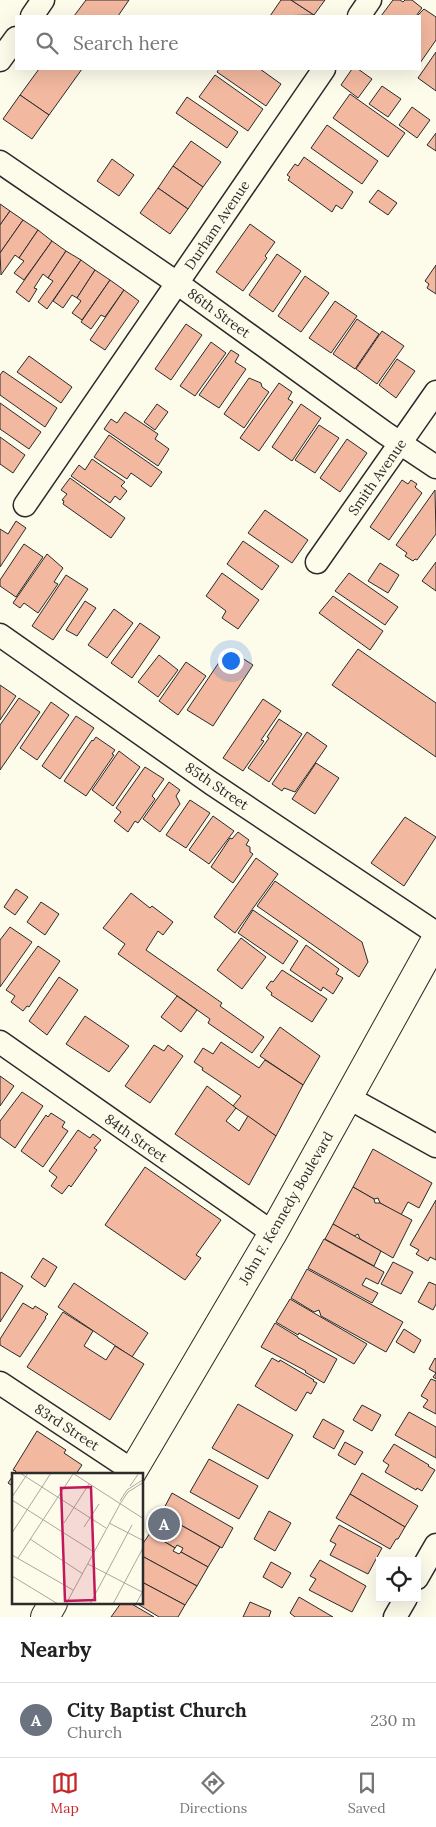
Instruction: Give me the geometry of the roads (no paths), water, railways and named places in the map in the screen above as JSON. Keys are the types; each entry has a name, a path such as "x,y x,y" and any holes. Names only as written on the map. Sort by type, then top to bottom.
{"main road":[{"name":"John F. Kennedy Boulevard","path":"132,1473 273,1233 436,939"},
{"path":"44,1617 52,1604"}],"street":[{"path":"33,15 43,0"},
{"path":"360,15 370,0"},
{"path":"0,60 15,39"},
{"name":"Durham Avenue","path":"25,505 323,70"},
{"name":"86th Street","path":"0,162 177,283 436,468"},
{"name":"Smith Avenue","path":"316,562 436,392"},
{"name":"85th Street","path":"0,635 211,783 436,933"},
{"name":"84th Street","path":"0,1042 273,1233"},
{"path":"349,1098 436,1146"},
{"name":"83rd Street","path":"0,1383 132,1473"},
{"path":"421,1571 436,1545"},
{"path":"395,1617 404,1602"}],"place":[{"name":"City Baptist Church","path":"164,1524"}]}
